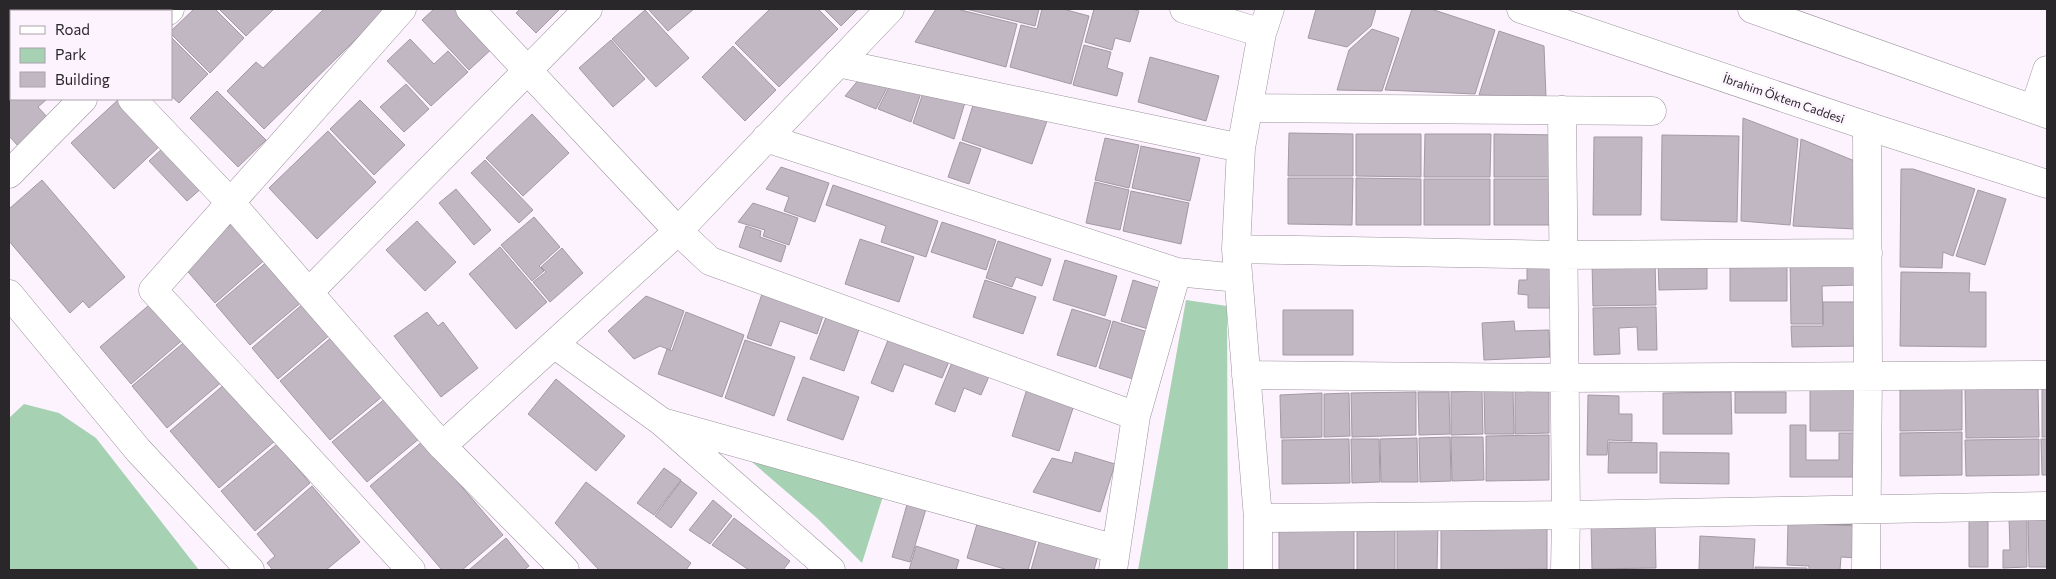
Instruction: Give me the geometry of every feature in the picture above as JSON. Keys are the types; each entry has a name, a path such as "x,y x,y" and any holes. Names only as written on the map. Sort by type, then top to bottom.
{"street":[{"path":"402,9 153,290 412,570"},
{"path":"470,9 678,231 710,261 1136,416"},
{"path":"309,292 588,9"},
{"path":"442,446 678,231 890,9"},
{"path":"1184,9 1266,21 1241,148 1236,249 1258,518 1258,570"},
{"name":"İbrahim Öktem Caddesi","path":"1521,9 1867,126 2047,184"},
{"path":"1752,9 2041,112 2047,70"},
{"path":"838,63 1241,148"},
{"path":"9,174 82,100"},
{"path":"133,100 230,202 442,446 565,570"},
{"path":"1248,108 1652,111"},
{"path":"1562,110 1565,570"},
{"path":"1866,570 1868,375 1867,126"},
{"path":"766,138 1177,272 1238,278"},
{"path":"1236,249 1563,255 1868,253"},
{"path":"662,422 1114,560 1136,416 1177,272"},
{"path":"9,294 138,450 250,570"},
{"path":"554,344 662,422 831,570"},
{"path":"1246,375 1565,378 2047,375"},
{"path":"1258,518 1866,511 2047,506"}],"green space":[{"path":"1186,300 1227,306 1228,570 1138,570"},
{"path":"24,404 59,413 96,438 199,570 9,570 9,418"},
{"path":"745,456 884,493 862,563 817,518"}],"building":[{"path":"9,9 45,9 10,10 9,57"},
{"path":"92,9 142,9 140,10"},
{"path":"194,9 215,9 244,38 210,73 172,35 172,30"},
{"path":"219,9 274,9 246,36"},
{"path":"324,9 387,9 264,129 227,91 256,62 263,68"},
{"path":"434,9 462,9 496,45 469,70 422,20"},
{"path":"520,9 560,9 536,33 516,13"},
{"path":"648,9 694,9 668,31"},
{"path":"770,9 818,9 838,29 779,87 735,43"},
{"path":"824,9 858,9 841,26"},
{"path":"936,9 957,9 1017,24 1006,67 915,42"},
{"path":"966,9 1039,9 1035,26"},
{"path":"1042,9 1063,9 1089,16 1071,84 1010,67 1021,25 1037,29"},
{"path":"1094,9 1132,9 1139,11 1130,42 1115,38 1112,50 1085,42"},
{"path":"1316,9 1376,9 1371,26 1347,47 1308,38"},
{"path":"1412,9 1431,9 1495,30 1475,94 1385,90"},
{"path":"645,10 689,58 656,87 612,39"},
{"path":"1372,29 1399,38 1382,91 1337,90 1349,50"},
{"path":"1499,31 1544,46 1546,97 1479,95"},
{"path":"172,38 208,74 179,103 172,97"},
{"path":"410,39 434,64 448,51 468,72 431,106 387,61"},
{"path":"611,40 645,79 613,107 579,68"},
{"path":"1084,45 1111,52 1107,68 1123,73 1117,96 1073,85"},
{"path":"733,46 776,90 745,121 702,77"},
{"path":"1150,57 1219,76 1206,121 1138,102"},
{"path":"866,71 892,78 876,109 845,96"},
{"path":"893,79 923,87 911,122 878,109"},
{"path":"10,80 10,100 46,100 38,107 49,119 19,147 9,136"},
{"path":"406,84 429,109 404,132 380,107"},
{"path":"925,87 966,99 954,139 913,123"},
{"path":"217,91 266,140 238,167 190,118"},
{"path":"975,99 1048,118 1032,164 962,140"},
{"path":"120,100 162,144 114,189 71,143"},
{"path":"360,100 405,145 374,175 330,129"},
{"path":"532,114 569,153 523,196 486,158"},
{"path":"1743,118 1798,139 1790,225 1741,221"},
{"path":"328,131 376,182 317,239 269,188"},
{"path":"1289,133 1353,134 1353,176 1288,176"},
{"path":"1356,134 1421,134 1421,177 1356,176"},
{"path":"1425,134 1491,134 1490,177 1424,177"},
{"path":"1494,134 1559,135 1559,177 1494,177"},
{"path":"1662,135 1739,136 1737,222 1661,220"},
{"path":"1594,137 1642,137 1641,215 1593,215"},
{"path":"1105,138 1139,145 1129,188 1095,180"},
{"path":"1801,139 1862,164 1855,229 1793,226"},
{"path":"960,142 981,149 969,184 948,177"},
{"path":"165,146 203,187 187,201 149,161"},
{"path":"1141,146 1200,158 1190,201 1132,188"},
{"path":"485,160 533,210 519,223 471,173"},
{"path":"781,167 829,183 815,222 784,211 789,197 766,189"},
{"path":"1901,169 1913,169 1975,189 1953,256 1943,252 1942,268 1900,267"},
{"path":"1288,178 1353,178 1352,225 1288,224"},
{"path":"1356,178 1421,179 1421,225 1356,225"},
{"path":"1424,179 1490,179 1490,225 1424,225"},
{"path":"1494,179 1559,179 1558,225 1494,225"},
{"path":"42,180 125,277 89,308 83,301 70,313 9,241 9,209"},
{"path":"1095,182 1129,190 1120,230 1086,223"},
{"path":"833,185 938,221 926,257 881,242 886,226 826,205"},
{"path":"456,189 491,230 474,245 439,203"},
{"path":"1978,190 2006,199 1985,265 1956,256"},
{"path":"1131,191 1189,203 1181,244 1123,231"},
{"path":"753,203 798,218 789,245 763,236 765,230 738,222"},
{"path":"534,217 560,247 539,266 544,271 532,281 501,245"},
{"path":"235,221 267,258 215,303 183,266"},
{"path":"417,221 456,262 425,291 386,250"},
{"path":"942,222 996,240 986,270 931,252"},
{"path":"746,226 761,231 760,237 786,246 781,262 739,247"},
{"path":"860,239 914,257 899,302 845,284"},
{"path":"998,241 1051,259 1042,286 1016,277 1012,287 986,278"},
{"path":"500,247 547,302 516,329 469,274"},
{"path":"562,248 583,273 550,302 533,282 546,272 541,267"},
{"path":"1787,259 1787,301 1730,301 1730,260"},
{"path":"1857,259 1857,285 1822,286 1823,324 1791,324 1790,260"},
{"path":"269,260 303,301 250,345 216,305"},
{"path":"1065,260 1117,276 1105,316 1053,300"},
{"path":"1707,260 1707,289 1659,290 1658,261"},
{"path":"1655,261 1656,305 1593,306 1592,262"},
{"path":"1527,264 1552,265 1551,308 1528,308 1528,295 1518,294 1519,280 1527,280"},
{"path":"1901,272 1970,273 1969,292 1986,292 1986,347 1900,346"},
{"path":"985,280 1036,297 1023,334 973,317"},
{"path":"1133,280 1168,291 1155,331 1121,321"},
{"path":"764,288 825,310 817,334 780,321 771,346 747,338"},
{"path":"646,296 684,311 670,350 660,346 634,359 608,331"},
{"path":"155,300 186,337 131,384 100,347"},
{"path":"305,302 331,334 278,379 252,348"},
{"path":"1823,302 1858,302 1858,346 1792,347 1791,326 1823,326"},
{"path":"1656,307 1657,350 1638,350 1637,327 1619,328 1620,354 1594,355 1593,308"},
{"path":"1072,309 1111,321 1096,367 1057,355"},
{"path":"1283,310 1353,310 1353,355 1283,355"},
{"path":"427,312 438,326 443,322 478,368 441,397 394,336"},
{"path":"686,312 744,335 722,397 658,374 667,349 672,351"},
{"path":"828,312 861,324 844,371 810,359"},
{"path":"1113,321 1154,334 1139,381 1099,368"},
{"path":"1514,321 1515,331 1549,330 1550,357 1484,360 1482,323"},
{"path":"890,335 950,359 942,378 904,364 893,392 871,383"},
{"path":"333,336 384,395 330,440 280,381"},
{"path":"188,339 223,381 167,428 132,386"},
{"path":"745,340 795,357 774,416 725,398"},
{"path":"953,360 990,374 981,395 964,388 955,412 935,404"},
{"path":"803,377 859,397 843,440 787,420"},
{"path":"556,379 625,436 596,471 528,414"},
{"path":"226,383 275,441 219,488 170,431"},
{"path":"2038,388 2039,437 1966,438 1965,389"},
{"path":"2042,388 2047,388 2047,437 2042,437"},
{"path":"1027,389 1074,405 1059,451 1012,436"},
{"path":"1900,389 1962,389 1962,430 1900,431"},
{"path":"1513,390 1514,434 1485,434 1484,391"},
{"path":"1515,390 1549,390 1549,433 1515,434"},
{"path":"1810,390 1858,390 1858,431 1810,431"},
{"path":"1482,391 1483,434 1451,435 1451,392"},
{"path":"1416,392 1416,435 1352,437 1351,393"},
{"path":"1418,392 1449,392 1450,434 1419,435"},
{"path":"1731,392 1732,434 1663,434 1663,393"},
{"path":"1735,392 1786,392 1786,413 1735,413"},
{"path":"1322,393 1322,437 1281,438 1280,395"},
{"path":"1349,393 1350,436 1324,437 1324,394"},
{"path":"1588,395 1619,396 1619,414 1632,414 1632,441 1608,440 1607,455 1587,455"},
{"path":"386,398 420,438 367,482 332,442"},
{"path":"1790,425 1806,425 1806,460 1839,460 1839,433 1857,433 1857,477 1790,477"},
{"path":"1962,432 1962,475 1900,476 1900,433"},
{"path":"1549,435 1549,480 1486,481 1486,436"},
{"path":"1450,437 1451,481 1420,482 1419,438"},
{"path":"1451,437 1483,437 1484,480 1452,481"},
{"path":"1417,438 1418,482 1381,482 1380,439"},
{"path":"1349,439 1350,483 1282,484 1282,440"},
{"path":"1351,439 1379,439 1380,482 1352,483"},
{"path":"2039,439 2039,475 1966,476 1965,440"},
{"path":"2041,439 2047,439 2047,475 2042,475"},
{"path":"423,441 503,535 462,570 442,570 370,486"},
{"path":"1609,442 1657,443 1657,473 1608,473"},
{"path":"277,444 310,483 255,531 221,491"},
{"path":"1075,452 1115,464 1100,512 1033,492 1052,458 1072,463"},
{"path":"1660,452 1729,453 1729,484 1660,483"},
{"path":"664,468 681,480 654,515 637,503"},
{"path":"681,481 697,493 671,528 655,516"},
{"path":"586,482 691,563 686,570 599,570 555,523"},
{"path":"312,486 360,542 326,570 273,570 267,563 275,556 257,534"},
{"path":"910,494 929,499 910,562 892,557"},
{"path":"713,500 732,516 710,544 689,530"},
{"path":"979,517 1038,534 1028,570 1008,570 967,558"},
{"path":"2028,517 2047,517 2047,567 2029,567"},
{"path":"734,518 790,561 783,570 749,570 712,545"},
{"path":"2009,518 2027,518 2027,567 2003,568 2003,550 2010,550"},
{"path":"1655,521 1656,568 1592,569 1591,522"},
{"path":"1969,521 1988,521 1988,567 1969,567"},
{"path":"1788,523 1859,526 1858,558 1841,557 1840,570 1809,570 1809,566 1787,565"},
{"path":"1279,525 1354,526 1354,570 1279,570"},
{"path":"1357,526 1395,526 1395,570 1357,570"},
{"path":"1397,526 1438,526 1437,570 1397,570"},
{"path":"1441,527 1547,528 1547,569 1441,570"},
{"path":"1041,535 1099,552 1094,570 1031,570"},
{"path":"1700,536 1755,539 1753,570 1699,570"},
{"path":"506,538 529,566 524,570 469,570"},
{"path":"916,546 959,560 956,570 909,570"},
{"path":"1755,567 1807,568 1807,570 1755,570"}]}
